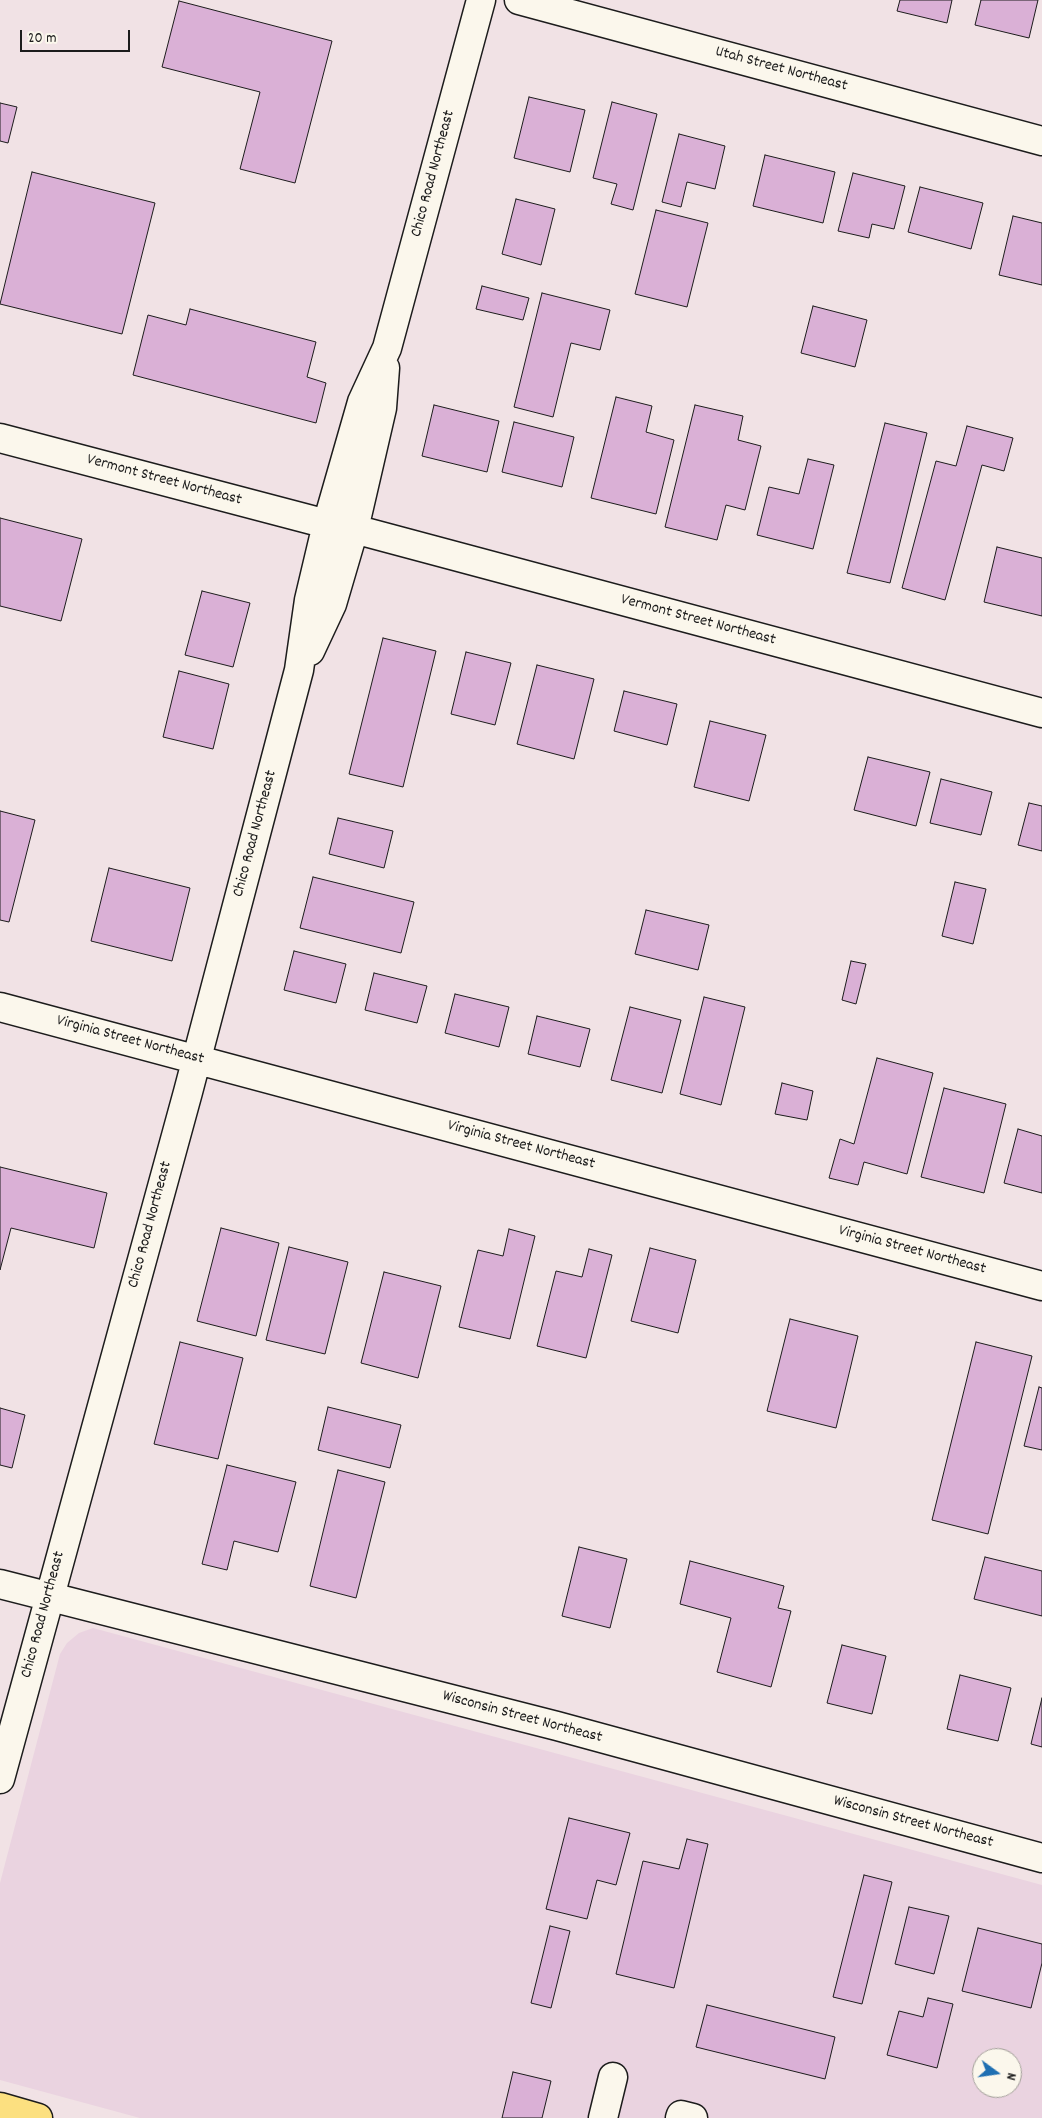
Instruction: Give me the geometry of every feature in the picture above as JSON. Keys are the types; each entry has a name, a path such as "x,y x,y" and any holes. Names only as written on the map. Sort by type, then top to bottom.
{"main road":[{"path":"0,2107 38,2118"}],"street":[{"name":"Chico Road Northeast","path":"0,1779 48,1597 197,1059 299,670 309,600 327,524 362,402 387,348 481,0"},
{"name":"Utah Street Northeast","path":"520,0 1042,141"},
{"name":"Chico Road Northeast","path":"299,670 317,639 332,604 354,529 382,408 387,348"},
{"name":"Vermont Street Northeast","path":"0,438 327,524"},
{"name":"Vermont Street Northeast","path":"354,529 1042,713"},
{"name":"Virginia Street Northeast","path":"0,1007 1042,1286"},
{"name":"Wisconsin Street Northeast","path":"0,1584 557,1726 1042,1858"},
{"path":"603,2118 614,2077"},
{"path":"680,2118 681,2115 693,2118"}],"shaded area":[{"path":"93,1628 1042,1885 1042,2118 140,2118 0,2080 0,1883 60,1654 67,1643 79,1633"}],"building":[{"path":"900,0 952,0 947,23 897,11"},
{"path":"981,0 1038,0 1029,38 975,25"},
{"path":"179,1 332,41 295,183 240,169 260,92 162,67"},
{"path":"529,97 585,110 570,172 514,158"},
{"path":"612,102 657,114 633,210 611,204 617,184 593,178"},
{"path":"0,103 17,107 8,143 0,141"},
{"path":"679,134 725,146 715,189 687,182 681,207 662,202"},
{"path":"765,155 835,172 823,223 753,206"},
{"path":"32,172 155,203 122,334 0,304"},
{"path":"853,173 905,186 894,229 872,224 869,238 838,231"},
{"path":"920,187 983,203 971,249 908,232"},
{"path":"516,199 555,209 541,265 502,254"},
{"path":"656,210 708,223 687,307 635,294"},
{"path":"1013,216 1042,223 1042,285 999,275"},
{"path":"482,286 529,298 523,320 476,309"},
{"path":"542,293 610,310 600,350 571,343 553,417 514,407"},
{"path":"813,306 867,320 855,367 801,353"},
{"path":"190,309 316,342 307,377 326,383 316,423 133,375 148,315 186,325"},
{"path":"616,397 652,406 646,432 674,440 656,514 591,498"},
{"path":"434,405 499,421 487,472 422,456"},
{"path":"695,405 743,416 738,440 761,446 745,510 726,505 717,540 665,527"},
{"path":"514,422 574,437 562,487 502,472"},
{"path":"885,423 927,433 890,583 847,573"},
{"path":"967,426 1013,438 1004,471 982,465 945,600 902,588 936,461 956,466"},
{"path":"808,459 834,465 813,549 757,535 769,487 799,494"},
{"path":"0,518 82,539 61,621 0,606"},
{"path":"997,547 1042,558 1042,616 984,602"},
{"path":"202,591 250,603 233,667 185,655"},
{"path":"383,638 436,651 403,787 349,774"},
{"path":"466,652 511,663 495,725 451,714"},
{"path":"537,665 594,679 574,759 517,744"},
{"path":"179,671 229,684 213,749 163,737"},
{"path":"624,691 677,704 667,745 614,731"},
{"path":"710,721 766,735 749,801 694,787"},
{"path":"868,757 930,772 916,826 854,810"},
{"path":"941,779 992,792 981,835 930,823"},
{"path":"1029,803 1042,806 1042,851 1018,845"},
{"path":"0,811 35,820 9,922 0,920"},
{"path":"338,818 393,831 384,868 329,854"},
{"path":"109,868 190,888 172,961 91,941"},
{"path":"313,877 414,902 401,953 300,928"},
{"path":"955,882 986,889 973,944 942,936"},
{"path":"646,910 709,925 698,970 635,954"},
{"path":"294,951 346,964 336,1003 284,990"},
{"path":"851,961 866,964 856,1004 842,1000"},
{"path":"374,973 427,986 417,1023 365,1010"},
{"path":"455,994 509,1007 499,1047 445,1033"},
{"path":"704,997 745,1007 721,1105 680,1094"},
{"path":"630,1007 681,1020 662,1093 611,1080"},
{"path":"537,1016 590,1029 580,1067 528,1054"},
{"path":"877,1058 933,1073 907,1174 864,1162 858,1185 829,1178 840,1139 854,1144"},
{"path":"782,1083 813,1091 807,1120 775,1114"},
{"path":"944,1088 1006,1104 984,1193 921,1177"},
{"path":"1018,1129 1042,1136 1042,1193 1004,1183"},
{"path":"0,1167 107,1193 94,1248 11,1228 0,1270"},
{"path":"221,1228 279,1243 256,1336 197,1321"},
{"path":"509,1229 535,1236 510,1339 459,1327 478,1250 503,1256"},
{"path":"289,1247 348,1262 325,1354 266,1340"},
{"path":"650,1248 696,1260 678,1333 631,1321"},
{"path":"589,1249 612,1255 586,1358 537,1346 556,1271 582,1277"},
{"path":"384,1272 441,1286 418,1378 361,1363"},
{"path":"790,1319 858,1336 836,1428 767,1411"},
{"path":"180,1342 243,1358 218,1459 154,1444"},
{"path":"976,1342 1032,1356 988,1534 932,1520"},
{"path":"1039,1387 1042,1388 1042,1450 1024,1446"},
{"path":"328,1407 401,1425 390,1468 318,1450"},
{"path":"0,1408 25,1415 12,1468 0,1465"},
{"path":"227,1465 296,1482 278,1552 234,1541 227,1570 202,1564"},
{"path":"338,1470 385,1482 356,1598 310,1586"},
{"path":"579,1547 627,1559 610,1628 562,1616"},
{"path":"985,1557 1042,1571 1042,1616 974,1599"},
{"path":"690,1561 784,1586 778,1608 791,1611 771,1687 717,1672 731,1618 680,1604"},
{"path":"842,1645 886,1656 872,1714 827,1703"},
{"path":"960,1675 1011,1688 998,1741 947,1729"},
{"path":"1042,1698 1042,1747 1031,1744"},
{"path":"569,1818 630,1833 616,1885 597,1880 587,1919 546,1909"},
{"path":"687,1839 708,1844 674,1988 616,1974 643,1861 679,1869"},
{"path":"864,1875 892,1882 862,2004 833,1997"},
{"path":"909,1907 949,1916 934,1974 895,1964"},
{"path":"550,1926 570,1931 551,2008 531,2003"},
{"path":"978,1928 1042,1944 1042,1963 1031,2008 962,1991"},
{"path":"928,1998 953,2004 937,2068 887,2055 899,2011 923,2017"},
{"path":"707,2005 835,2037 825,2079 696,2047"},
{"path":"513,2072 551,2081 542,2118 502,2118"}]}
